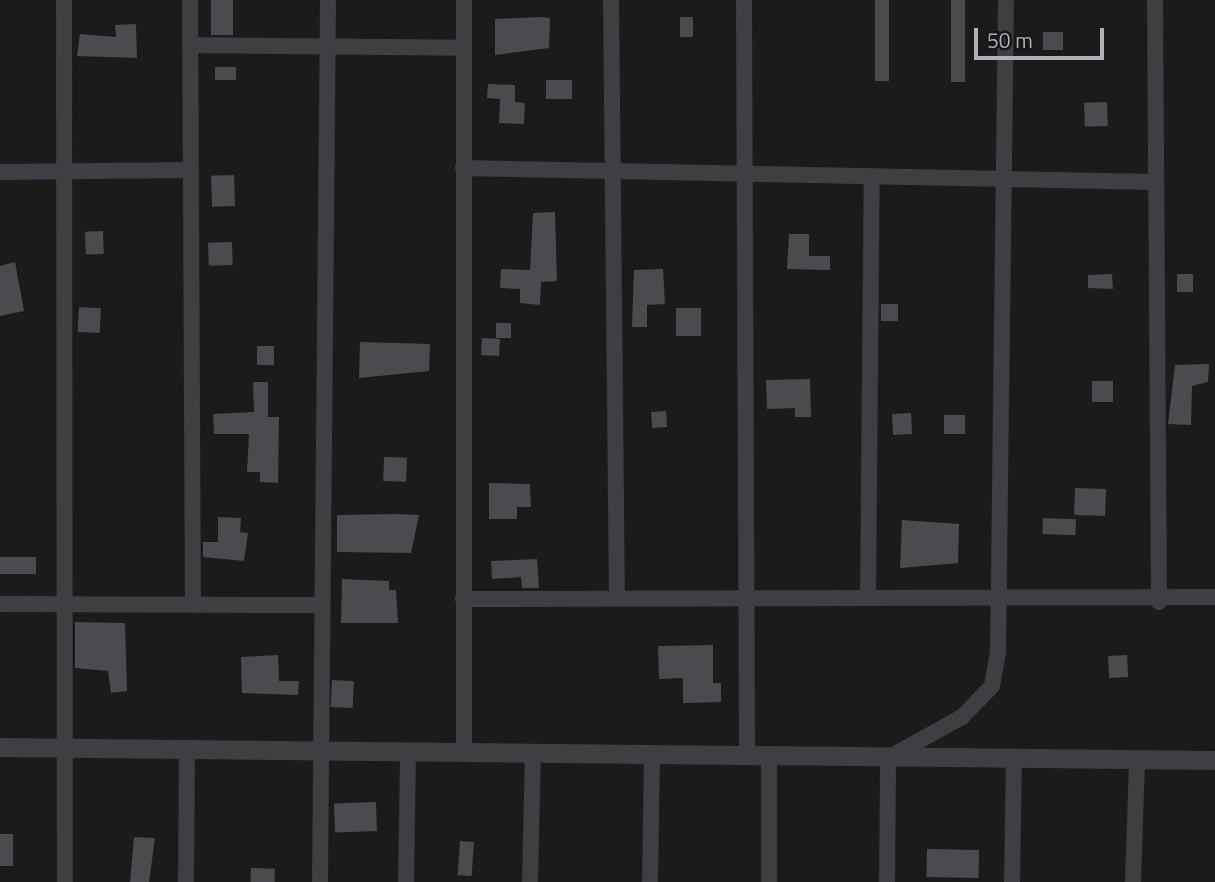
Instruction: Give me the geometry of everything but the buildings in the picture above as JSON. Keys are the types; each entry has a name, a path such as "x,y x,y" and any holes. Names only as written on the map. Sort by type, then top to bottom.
{"street":[{"path":"64,0 65,882"},
{"path":"190,0 193,605"},
{"path":"320,882 328,0"},
{"path":"464,0 464,752"},
{"path":"611,0 617,598"},
{"path":"744,0 747,755"},
{"path":"888,758 962,718 992,687 999,598 1006,0"},
{"path":"1155,0 1159,600"},
{"path":"190,45 464,48"},
{"path":"463,168 1156,182"},
{"path":"0,172 191,170"},
{"path":"869,598 872,176"},
{"path":"463,599 1159,600 1215,597"},
{"path":"0,604 322,606"},
{"path":"0,747 1215,760"},
{"path":"186,882 187,749"},
{"path":"406,882 408,752"},
{"path":"530,882 533,753"},
{"path":"650,882 652,754"},
{"path":"769,755 769,882"},
{"path":"887,882 888,758"},
{"path":"1012,882 1014,758"},
{"path":"1133,882 1137,759"}]}
